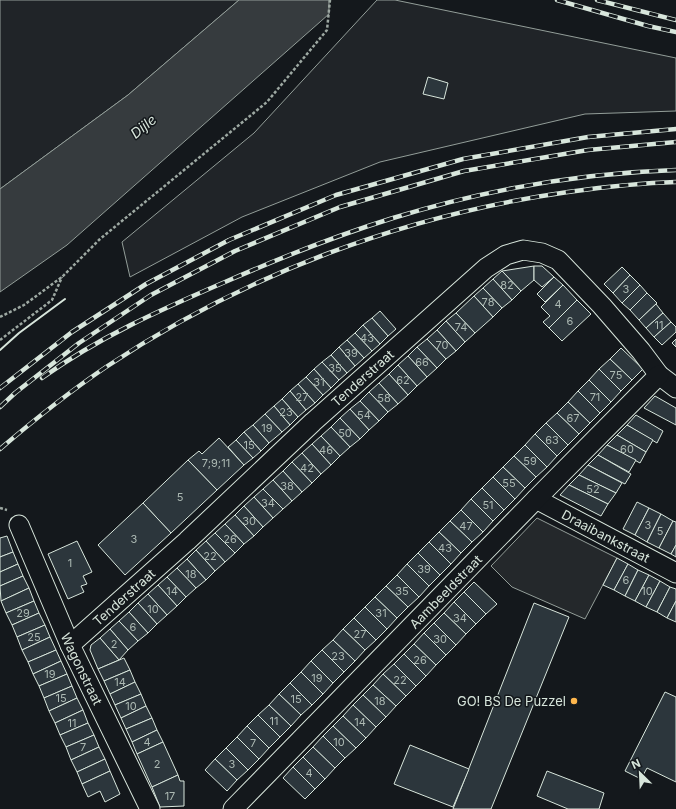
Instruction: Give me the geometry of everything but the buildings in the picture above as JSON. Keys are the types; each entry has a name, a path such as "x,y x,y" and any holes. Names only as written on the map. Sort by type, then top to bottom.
{"street":[{"name":"Tenderstraat","path":"70,645 187,541 319,417 486,268 506,255 523,250 542,253 558,260 602,306 641,351 659,375 676,388"},
{"name":"Aambeeldstraat","path":"233,809 659,375"},
{"name":"Draaibankstraat","path":"536,499 676,573"},
{"name":"Wagonstraat","path":"19,526 70,645 150,809"}],"path":[{"path":"0,317 24,305 62,277 100,239 267,102 327,30 330,0"},
{"path":"0,340 52,300 62,277"}],"shaded area":[{"path":"0,0 239,0 128,95 0,189"},
{"path":"377,0 395,0 676,58 676,111 585,114 380,162 242,217 130,277 122,242 254,133"},
{"path":"537,518 617,558 585,619 512,587 491,566"}],"water":[{"name":"Dijle","path":"239,0 329,0 329,14 67,245 0,292 0,189 128,95"}],"railway":[{"path":"557,0 648,26 676,32"},
{"path":"597,0 676,20"},
{"path":"0,388 72,332 146,284 229,240 336,195 463,159 588,137 676,129"},
{"path":"0,407 15,393 79,343 151,295 235,251 340,207 464,171 588,150 676,142"},
{"path":"42,378 64,363 130,325 266,264 371,225 427,208 497,191 569,179 676,170"},
{"path":"0,449 79,386 106,367 159,334 213,304 270,277 327,254 386,233 446,216 507,202 595,188 676,182"}],"wall":[{"path":"0,350 19,333 65,299"}],"place":[{"name":"GO! BS De Puzzel","path":"574,701"}]}
